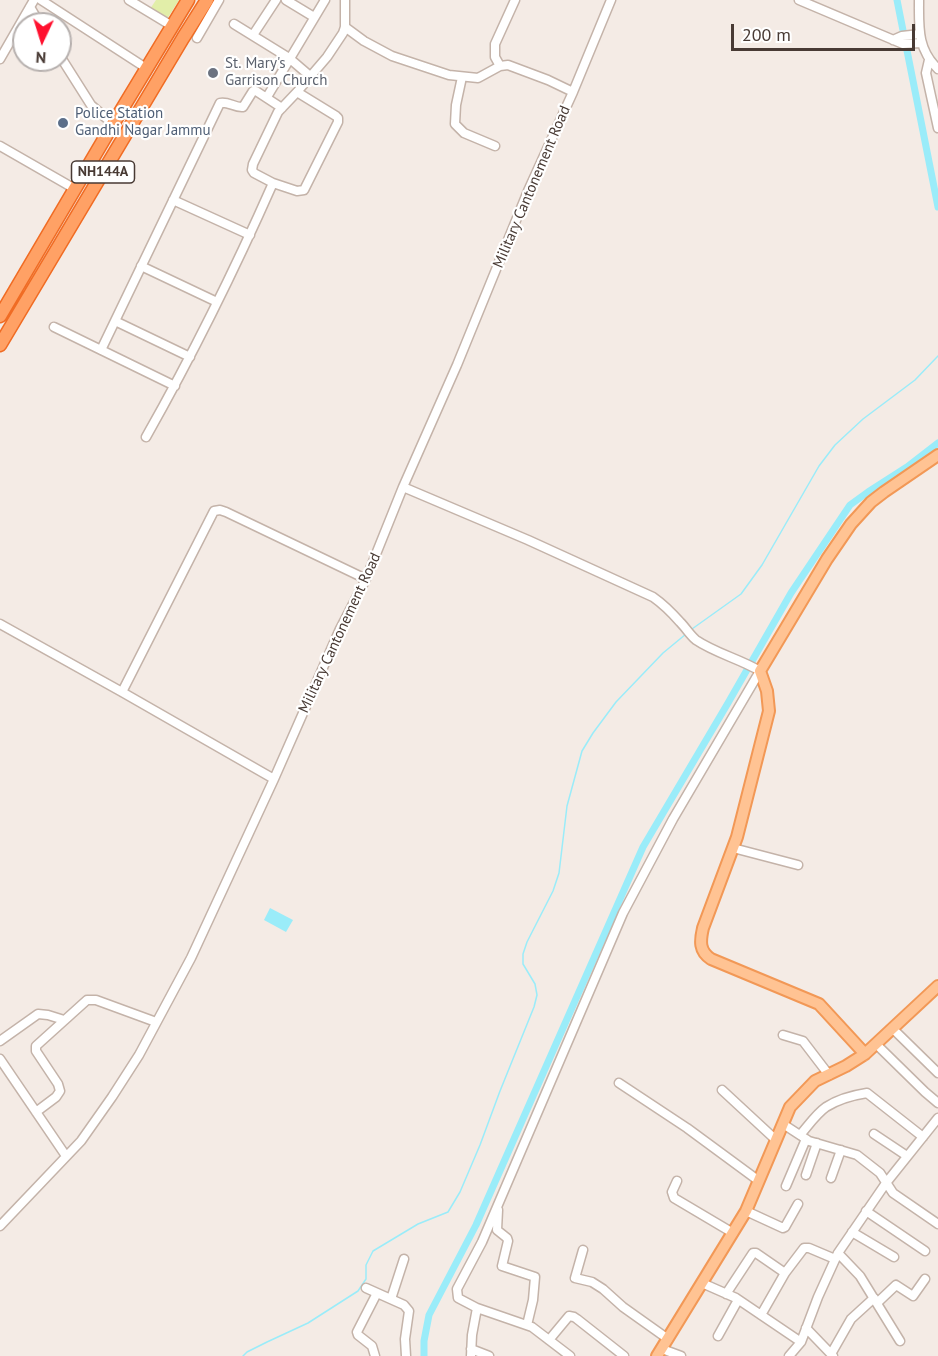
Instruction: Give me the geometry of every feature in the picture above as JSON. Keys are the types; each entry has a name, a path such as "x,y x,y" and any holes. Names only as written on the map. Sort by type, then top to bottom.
{"highway":[{"name":"NH144A","path":"0,317 188,0"},
{"name":"NH144A","path":"0,345 207,0"}],"main road":[{"path":"865,1054 844,1034 819,1004 711,959 705,955 700,941 737,837 769,711 767,691 757,669 826,559 851,524 871,502 938,454"},
{"path":"662,1348 746,1211 790,1107 815,1081 865,1054 938,986"}],"street":[{"path":"40,0 146,68"},
{"path":"129,0 172,26"},
{"path":"144,9 149,0"},
{"path":"197,38 219,0"},
{"path":"253,35 276,0"},
{"path":"286,0 314,16"},
{"path":"267,97 325,0"},
{"path":"297,92 336,116 338,122 304,190 297,191 273,183 254,173 252,167 276,115 339,40 345,27 345,0"},
{"path":"500,66 495,57 495,44 515,0"},
{"name":"Military Cantonement Road","path":"0,1226 81,1141 139,1054 191,958 340,629 366,579 458,365 528,191 573,92 611,0"},
{"path":"799,0 909,39 938,69"},
{"path":"909,39 919,0"},
{"path":"0,59 32,4"},
{"path":"234,24 289,58 310,76"},
{"path":"345,27 364,41 392,56 438,71 478,78 500,66 513,65 573,92"},
{"path":"929,60 926,73 938,128"},
{"path":"70,72 91,105 113,123"},
{"path":"462,77 456,105 455,124 464,134 495,146"},
{"path":"101,350 220,103 243,106 253,91 256,91 282,108"},
{"path":"0,146 75,189"},
{"path":"146,437 190,357 250,236 273,183"},
{"path":"173,200 250,236"},
{"path":"141,266 217,302"},
{"path":"0,317 12,325"},
{"path":"116,321 190,357"},
{"path":"54,327 175,386"},
{"path":"404,487 653,597 663,604 691,636 757,669 622,914 482,1242 457,1289 458,1298 477,1308 532,1327 570,1356"},
{"path":"122,692 214,511 226,512 366,579"},
{"path":"0,624 274,778"},
{"path":"733,848 798,865"},
{"path":"36,1112 56,1097 60,1091 58,1084 36,1051 36,1046 87,1000 93,999 156,1022"},
{"path":"0,1041 38,1014 64,1020"},
{"path":"892,1028 938,1073"},
{"path":"783,1035 803,1041 829,1075"},
{"path":"876,1044 938,1103"},
{"path":"0,1059 66,1156"},
{"path":"619,1083 687,1128 759,1181"},
{"path":"722,1090 776,1140"},
{"path":"786,1186 803,1137 828,1106 850,1097 867,1093 923,1137"},
{"path":"789,1356 801,1342 837,1256 852,1232 886,1183 938,1118"},
{"path":"783,1124 817,1143 857,1155 880,1173 893,1193 937,1221"},
{"path":"874,1134 907,1156"},
{"path":"806,1175 817,1143"},
{"path":"831,1178 841,1150"},
{"path":"677,1181 672,1192 674,1198 734,1233"},
{"path":"499,1202 497,1230 508,1241 502,1266 535,1277 533,1300 526,1325"},
{"path":"746,1211 784,1227 798,1204"},
{"path":"866,1211 926,1251"},
{"path":"852,1232 894,1257"},
{"path":"760,1315 784,1273 807,1247 837,1256 860,1276 900,1341"},
{"path":"583,1250 574,1278 592,1282 603,1289 662,1348 681,1356"},
{"path":"726,1294 753,1253 784,1273"},
{"path":"391,1299 404,1259"},
{"path":"806,1328 832,1355 851,1319 896,1285 913,1296 925,1279"},
{"path":"702,1283 738,1300 801,1342"},
{"path":"366,1288 404,1305 409,1311 405,1339 406,1356"},
{"path":"375,1356 372,1346 357,1332 377,1293"},
{"path":"718,1336 738,1300"},
{"path":"477,1308 471,1352 489,1356"},
{"path":"549,1340 569,1316 572,1316 624,1356"}],"green space":[{"path":"156,0 179,0 167,19 150,9"}],"water":[{"path":"270,908 293,920 286,932 264,920"}],"waterway":[{"path":"897,0 938,207"},
{"path":"692,629 741,594 762,565 819,466 835,445 863,419 915,380 938,356"},
{"path":"424,1356 424,1341 429,1315 476,1225 643,847 791,593 850,505 938,443"},
{"path":"243,1356 308,1323 358,1291 366,1279 366,1265 373,1251 418,1224 448,1212 460,1192 480,1145 534,1007 537,995 535,984 523,964 523,954 553,891 559,873 567,806 582,751 616,702 663,653 686,634"}],"place":[{"name":"St. Mary's Garrison Church","path":"213,73"},
{"name":"Police Station Gandhi Nagar Jammu","path":"63,123"}]}
